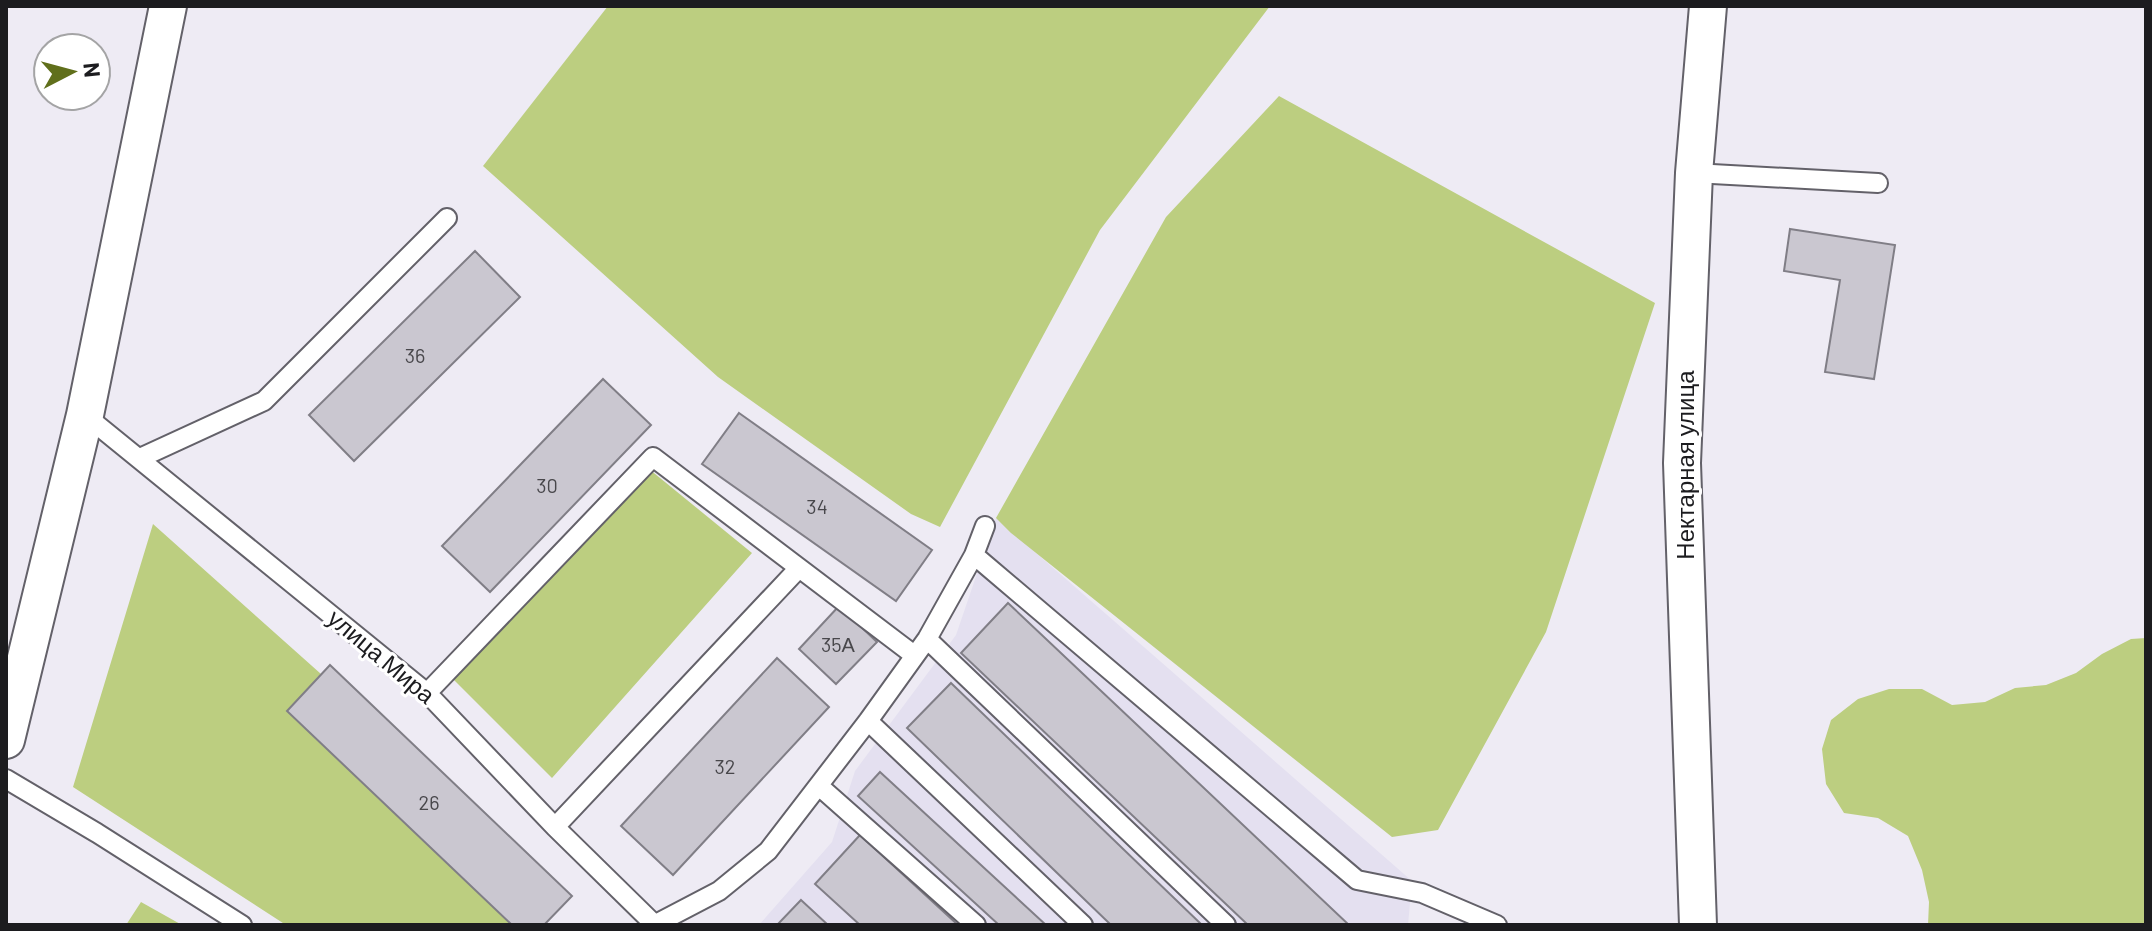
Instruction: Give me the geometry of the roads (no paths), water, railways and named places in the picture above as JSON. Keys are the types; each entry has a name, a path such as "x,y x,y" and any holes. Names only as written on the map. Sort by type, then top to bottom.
{"street":[{"path":"6,740 85,415 168,6"},
{"name":"Нектарная улица","path":"1698,925 1682,463 1694,173 1708,6"}],"lane":[{"path":"1694,173 1878,183"},
{"path":"140,458 264,401 447,218"},
{"name":"улица Мира","path":"85,415 427,693 555,827 655,925"},
{"path":"427,693 653,457 914,655"},
{"path":"655,925 719,891 768,851 927,639 974,555 985,526"},
{"path":"974,555 1357,880 1422,893 1497,925"},
{"path":"555,827 799,568"},
{"path":"927,639 1226,925"},
{"path":"868,721 1083,925"},
{"path":"6,779 242,925"},
{"path":"819,786 976,925"}]}
